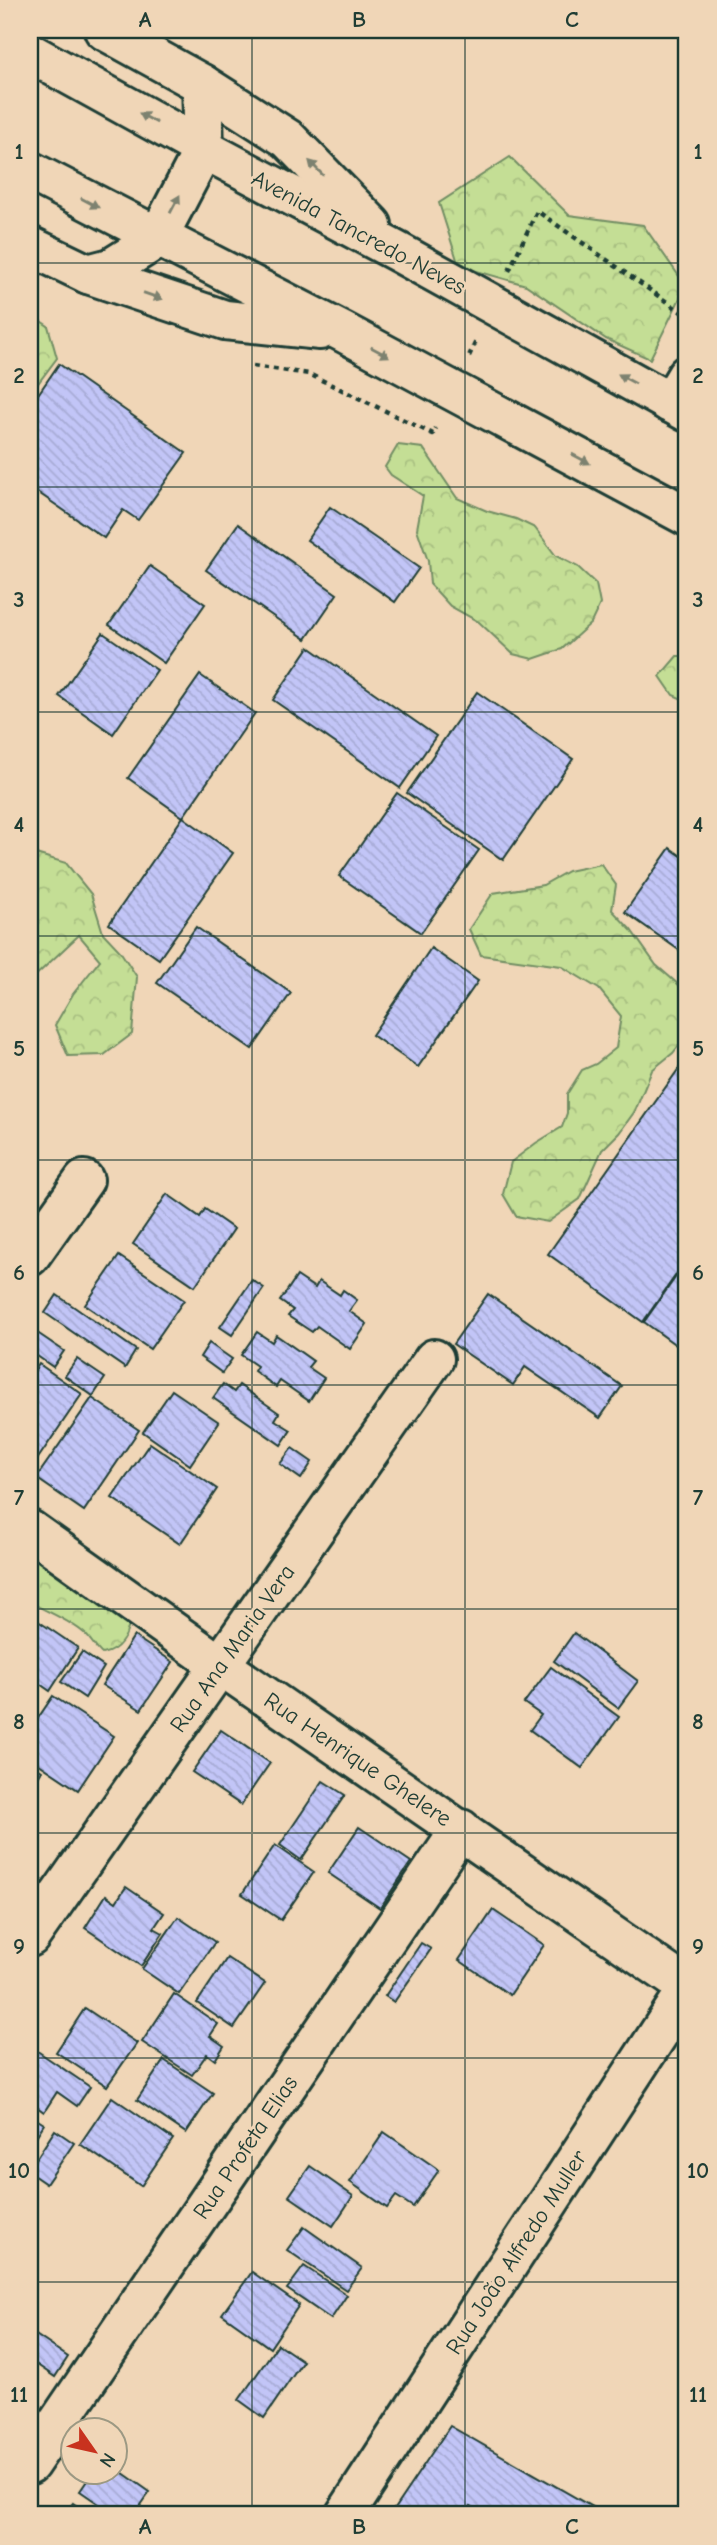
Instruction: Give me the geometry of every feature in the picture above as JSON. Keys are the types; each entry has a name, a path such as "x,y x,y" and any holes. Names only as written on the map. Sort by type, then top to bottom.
{"street":[{"path":"104,30 202,84 288,139 398,251"},
{"name":"Avenida Tancredo Neves","path":"30,53 204,149 682,397"},
{"path":"89,274 111,268 157,239 204,149 202,84"},
{"path":"30,171 157,239 343,332 687,516"},
{"path":"30,246 89,274 225,320 343,332"},
{"path":"30,1256 84,1180"},
{"name":"Rua Ana Maria Vera","path":"30,1937 434,1359"},
{"name":"Rua Henrique Ghelere","path":"30,1530 687,1988"},
{"name":"Rua Profeta Elias","path":"30,2465 461,1829"},
{"name":"Rua João Alfredo Muller","path":"345,2515 687,1988"}],"green space":[{"path":"510,157 569,215 643,225 686,286 650,359 606,339 526,285 459,266 439,203"},
{"path":"30,314 48,326 57,358 36,386 30,386"},
{"path":"398,445 423,448 457,498 535,528 556,556 578,567 596,584 600,604 591,623 562,649 533,659 513,654 479,622 450,606 430,584 428,561 417,529 423,496 391,475 385,467"},
{"path":"677,656 687,656 687,701 673,695 660,676"},
{"path":"36,854 66,863 91,894 103,933 120,951 137,977 132,1034 104,1055 68,1056 55,1025 73,994 100,960 79,935 30,981 30,859"},
{"path":"601,864 616,885 612,910 631,930 656,965 687,992 687,1035 673,1053 652,1070 635,1111 602,1150 580,1199 548,1222 516,1216 503,1194 511,1162 562,1127 567,1113 567,1094 582,1070 596,1064 616,1048 621,1016 599,989 561,966 481,955 469,929 493,893 543,885 568,871"},
{"path":"35,1556 131,1614 124,1639 115,1649 102,1654 78,1628 30,1602 30,1562"}],"building":[{"path":"59,364 186,453 138,520 123,510 104,538 30,487 30,406"},
{"path":"330,507 419,568 395,602 307,540"},
{"path":"238,524 337,594 306,639 206,570"},
{"path":"150,566 205,604 164,663 109,625"},
{"path":"103,633 157,670 113,734 59,696"},
{"path":"309,647 436,736 400,788 273,700"},
{"path":"200,675 255,713 183,817 128,778"},
{"path":"477,692 573,759 503,860 407,793"},
{"path":"397,793 479,850 421,933 339,876"},
{"path":"183,817 233,853 159,959 109,924"},
{"path":"670,848 687,860 686,955 625,912"},
{"path":"196,927 291,993 252,1049 157,983"},
{"path":"431,948 478,981 418,1067 372,1035"},
{"path":"687,1057 687,1259 643,1322 548,1254"},
{"path":"167,1194 200,1217 205,1209 234,1229 195,1286 133,1244"},
{"path":"119,1256 184,1300 150,1349 85,1305"},
{"path":"687,1261 687,1353 644,1322"},
{"path":"297,1276 315,1288 319,1281 340,1295 343,1290 357,1300 349,1311 367,1324 350,1349 317,1326 312,1332 288,1316 293,1310 280,1301"},
{"path":"252,1280 264,1288 232,1335 220,1327"},
{"path":"488,1294 622,1386 600,1418 525,1367 513,1385 453,1344"},
{"path":"57,1295 136,1350 125,1368 45,1313"},
{"path":"30,1328 64,1351 53,1367 30,1351"},
{"path":"257,1332 272,1342 276,1335 313,1361 308,1367 324,1378 309,1401 280,1381 276,1387 254,1371 257,1366 241,1355"},
{"path":"209,1343 232,1359 222,1373 200,1357"},
{"path":"77,1359 105,1378 93,1396 65,1376"},
{"path":"39,1364 82,1394 30,1470 30,1378"},
{"path":"223,1384 234,1392 239,1385 279,1413 275,1420 291,1430 281,1445 213,1398"},
{"path":"172,1390 219,1422 190,1465 143,1432"},
{"path":"92,1398 139,1430 84,1511 36,1478"},
{"path":"150,1443 217,1489 180,1544 112,1498"},
{"path":"292,1448 312,1462 301,1479 280,1464"},
{"path":"38,1621 78,1648 50,1691 30,1677 30,1633"},
{"path":"574,1633 638,1681 618,1708 554,1661"},
{"path":"134,1636 173,1662 141,1710 102,1685"},
{"path":"82,1652 104,1667 85,1698 61,1682"},
{"path":"551,1667 619,1717 582,1768 530,1730 541,1715 524,1703"},
{"path":"53,1696 114,1736 78,1790 30,1758 30,1730"},
{"path":"221,1730 270,1763 241,1805 192,1772"},
{"path":"30,1763 42,1771 30,1790"},
{"path":"323,1781 345,1795 301,1860 280,1845"},
{"path":"359,1827 411,1862 380,1908 328,1873"},
{"path":"275,1845 314,1872 281,1920 242,1894"},
{"path":"126,1887 164,1913 154,1928 163,1933 141,1966 85,1928 106,1895 116,1902"},
{"path":"493,1910 544,1945 510,1995 459,1960"},
{"path":"178,1917 215,1942 179,1994 142,1969"},
{"path":"421,1943 431,1949 394,2002 385,1996"},
{"path":"227,1958 265,1983 234,2028 197,2003"},
{"path":"174,1994 218,2024 210,2036 224,2046 215,2060 207,2054 192,2075 142,2042"},
{"path":"85,2008 137,2043 107,2086 56,2052"},
{"path":"30,2046 90,2087 77,2106 57,2092 44,2112 30,2102"},
{"path":"164,2060 213,2093 186,2133 137,2100"},
{"path":"112,2097 173,2139 141,2186 80,2144"},
{"path":"30,2115 44,2124 30,2146"},
{"path":"55,2130 74,2143 46,2184 30,2173 30,2168"},
{"path":"384,2132 439,2170 413,2207 396,2196 387,2208 350,2182"},
{"path":"310,2166 353,2196 333,2226 289,2196"},
{"path":"304,2227 362,2268 346,2290 287,2250"},
{"path":"304,2266 347,2295 331,2319 287,2289"},
{"path":"252,2272 299,2305 270,2348 222,2314"},
{"path":"30,2331 68,2357 55,2377 30,2360"},
{"path":"278,2344 303,2361 264,2418 239,2400"},
{"path":"450,2426 606,2515 486,2515 471,2506 466,2515 390,2515"},
{"path":"130,2478 150,2492 134,2515 115,2515 80,2491 83,2486 130,2486"},
{"path":"73,2503 90,2515 64,2515"}]}
